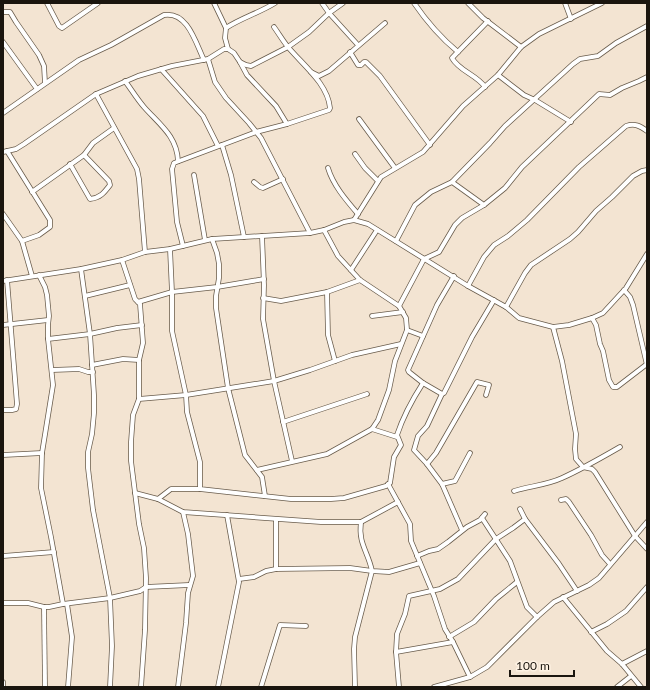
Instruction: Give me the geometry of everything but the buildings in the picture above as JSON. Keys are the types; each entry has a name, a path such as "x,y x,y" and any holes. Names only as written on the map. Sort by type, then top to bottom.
{"street":[{"path":"47,3 59,26 62,28 98,3"},
{"path":"214,3 226,28 225,38 228,49 234,53 247,75 276,106 287,124"},
{"path":"226,28 240,19 275,3"},
{"path":"322,3 358,45"},
{"path":"240,62 250,66 288,47 309,32 329,13 343,3"},
{"path":"414,3 437,33 458,52"},
{"path":"468,3 488,22 521,48"},
{"path":"565,3 571,19"},
{"path":"354,220 381,177 423,152 463,106 498,75 521,48 539,34 602,3"},
{"path":"3,12 10,12 39,55 44,66 45,83"},
{"path":"3,113 79,60 111,45 167,14 179,18 187,25 219,88 261,138 310,232"},
{"path":"485,87 479,80 466,72 452,60 452,57 488,22"},
{"path":"311,72 320,76 331,70 384,23"},
{"path":"396,241 415,205 431,192 452,182 505,126 578,60 598,56 647,26"},
{"path":"183,246 177,222 172,169 173,165 178,161 256,132 287,124 329,110 330,108 320,84 288,47 274,27"},
{"path":"3,42 37,89"},
{"path":"22,241 39,235 50,227 51,223 5,151 24,144 96,94 125,81 161,69 206,60 224,49 228,49"},
{"path":"350,52 358,65 366,62 380,76 430,145"},
{"path":"161,69 203,116 220,146 230,175 244,237"},
{"path":"498,75 524,95 571,122"},
{"path":"399,306 424,259 439,252 459,221 484,205 509,184 522,167 549,140 571,122 599,94 610,95 622,88 639,82 647,76"},
{"path":"125,81 144,107 170,134 175,144 178,161"},
{"path":"96,94 137,169 145,252"},
{"path":"360,119 395,168"},
{"path":"468,286 484,257 494,245 508,236 527,220 579,167 626,126 631,124 639,125 647,131"},
{"path":"32,192 84,154 93,143 114,128"},
{"path":"70,164 90,199 96,198 103,194 110,185 109,181 84,154"},
{"path":"355,154 365,168 378,181"},
{"path":"328,168 330,176 358,214"},
{"path":"506,307 531,265 570,239 596,211 633,176 647,170"},
{"path":"194,175 205,240"},
{"path":"254,182 263,188 283,179"},
{"path":"452,182 484,205"},
{"path":"3,214 22,241 32,276"},
{"path":"3,410 15,410 17,404 11,325 5,281 81,269 122,260 145,252 183,246 205,240 310,232 324,230 344,222 354,220 368,224 468,286 506,307 519,318 553,327 569,325 592,318 607,310 624,290 647,256"},
{"path":"257,470 327,454 372,429 382,410 389,390 395,361 407,330 406,318 399,306 360,280 338,256 324,230"},
{"path":"351,270 377,230"},
{"path":"262,236 264,279 263,318 274,381 292,462"},
{"path":"212,239 219,264 216,308 228,388 244,455 262,477 265,496"},
{"path":"170,248 172,331 186,395 187,412 200,462 200,489"},
{"path":"122,260 135,299 140,304 143,343 139,360 139,399 133,416 131,429 135,493 144,548 146,587 141,687"},
{"path":"81,269 90,334 93,372 94,413 92,434 88,452 88,468 93,510 110,598 112,646 110,687"},
{"path":"39,275 47,295 49,316 48,339 53,385 42,453 42,494 72,637 68,687"},
{"path":"442,394 423,384 408,370 437,305 454,276"},
{"path":"138,302 172,292 217,287 264,279"},
{"path":"263,298 281,301 327,292 360,280"},
{"path":"85,296 130,285"},
{"path":"592,318 596,325 609,380 613,387 617,387 647,365 633,305 630,297 624,290"},
{"path":"327,292 328,335 335,361"},
{"path":"462,530 442,484 414,448 418,436 427,426 472,337 494,300"},
{"path":"372,316 403,312"},
{"path":"3,325 48,320"},
{"path":"48,339 90,334 117,328 142,325"},
{"path":"553,327 562,361 576,434 575,455 578,463 583,467 592,469 595,472 635,536 647,549"},
{"path":"407,330 424,336"},
{"path":"139,399 186,395 274,381 371,350 401,344"},
{"path":"92,365 123,359 139,360"},
{"path":"52,370 79,369 93,372"},
{"path":"427,464 436,453 477,382 489,385 486,395"},
{"path":"397,438 402,420 415,395 423,384"},
{"path":"283,422 367,394"},
{"path":"372,429 397,438 400,441 401,445 394,457 388,484 410,524 410,538 432,591 445,630 453,642 470,677"},
{"path":"514,491 546,484 562,478 620,447"},
{"path":"3,455 42,453"},
{"path":"442,484 455,480 470,453"},
{"path":"158,499 172,489 200,489 292,499 344,498 388,484"},
{"path":"135,493 158,499 183,512 276,520 321,522 361,522 398,502"},
{"path":"561,500 566,500 569,502 591,535 602,555 610,564"},
{"path":"520,509 525,519 559,564 577,591"},
{"path":"178,687 189,584 193,571 188,534 183,512"},
{"path":"218,687 239,579 227,515"},
{"path":"417,556 438,549 462,530 484,516 510,561 527,607 537,617"},
{"path":"399,687 396,652 397,634 405,614 409,596 440,590 458,579 496,539 525,519"},
{"path":"276,520 276,569"},
{"path":"355,687 355,637 372,571 360,538 361,522"},
{"path":"434,687 470,677 480,672 554,602 599,578 647,522"},
{"path":"3,556 54,552"},
{"path":"239,579 254,577 266,571 276,569 350,568 372,571 395,571 420,563"},
{"path":"449,637 474,622 496,598 517,582"},
{"path":"3,603 28,603 44,607 110,598 140,591 146,587 189,584"},
{"path":"591,632 613,621 626,611 647,587"},
{"path":"563,597 607,651 622,664 641,687"},
{"path":"44,607 45,687"},
{"path":"261,687 280,625 306,626"},
{"path":"396,652 453,642"},
{"path":"622,664 647,651"},
{"path":"617,687 631,676"},
{"path":"3,682 3,687"}]}
